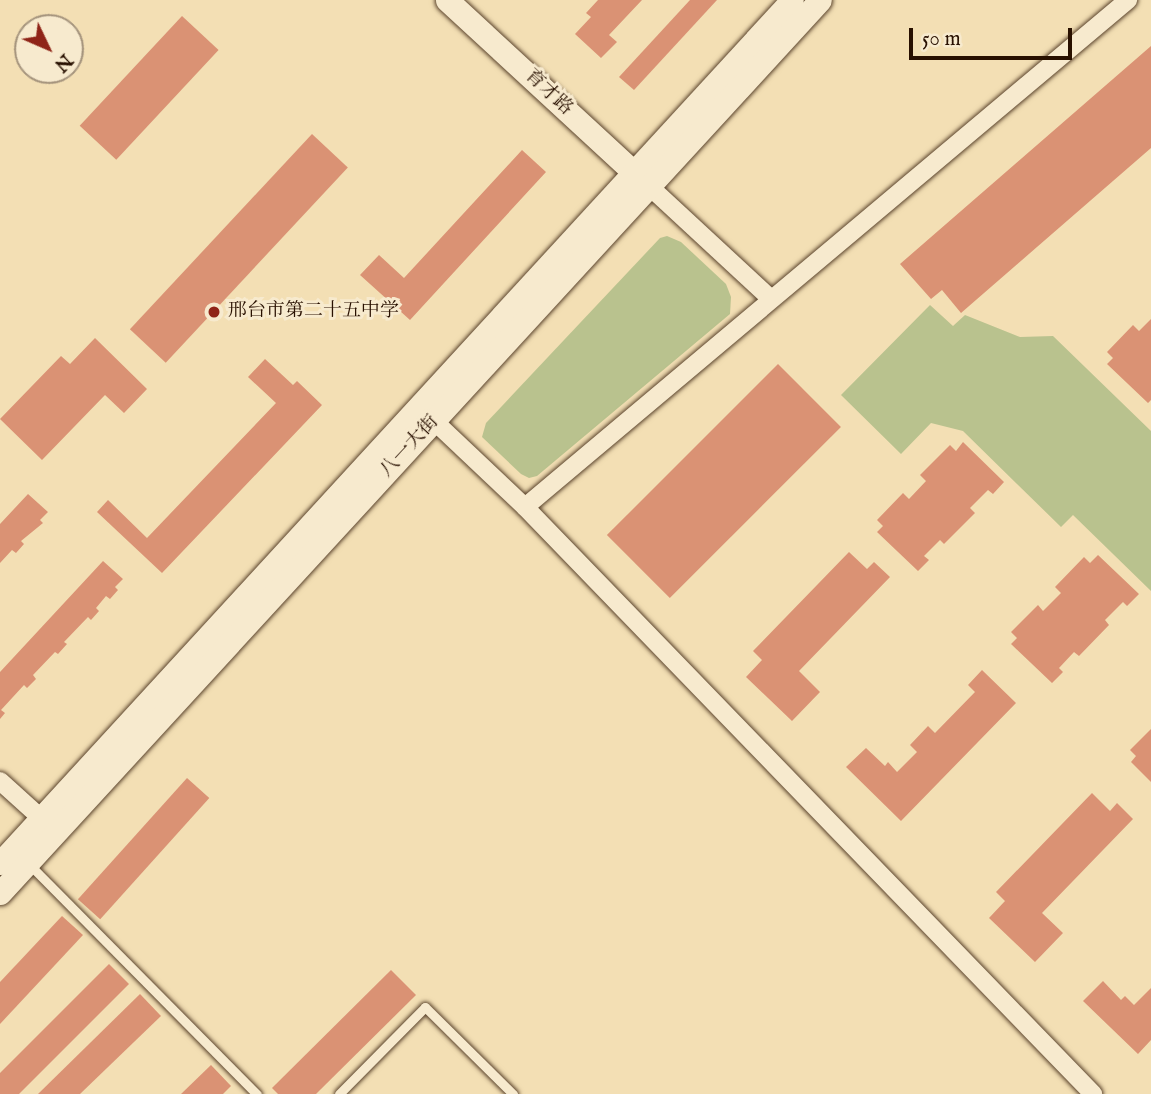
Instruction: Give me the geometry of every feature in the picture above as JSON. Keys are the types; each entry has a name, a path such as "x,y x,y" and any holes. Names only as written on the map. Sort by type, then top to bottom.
{"street":[{"name":"育才路","path":"447,0 641,179"},
{"name":"八一大街","path":"0,893 434,421 792,0"},
{"name":"八一大街","path":"0,863 641,179 820,0"},
{"path":"526,506 1128,0"},
{"path":"641,179 771,299"},
{"path":"434,421 526,506 1093,1094"},
{"path":"0,781 41,818"}],"lane":[{"path":"28,863 257,1094"},
{"path":"339,1094 425,1007 513,1094"}],"green space":[{"path":"667,236 681,242 726,284 731,297 730,314 537,476 529,478 521,474 482,437 486,423 660,238"},
{"path":"930,305 953,326 965,315 1020,337 1053,336 1151,431 1151,591 1073,515 1061,527 963,431 931,423 901,454 841,395"}],"building":[{"path":"598,0 642,0 609,35 617,42 601,58 575,34 591,17 586,13"},
{"path":"690,0 717,0 634,90 619,77"},
{"path":"182,16 219,50 116,160 80,126"},
{"path":"1151,46 1151,148 961,313 942,290 931,299 900,264"},
{"path":"312,134 348,167 166,363 130,329"},
{"path":"522,150 546,172 410,320 360,275 379,255 404,278"},
{"path":"1151,319 1151,400 1148,403 1107,364 1113,358 1107,352 1133,325 1139,331"},
{"path":"95,338 147,389 124,413 105,395 42,460 0,419 61,356 70,364"},
{"path":"265,359 293,385 297,381 322,405 162,573 97,512 108,500 147,538 276,403 248,377"},
{"path":"778,364 841,427 670,598 607,535"},
{"path":"963,442 1004,482 993,494 988,490 970,508 975,513 944,544 940,540 924,556 929,560 918,571 877,532 883,526 877,520 903,493 909,499 926,481 920,475 950,445 956,451"},
{"path":"28,494 48,512 40,520 43,523 21,541 24,544 16,553 12,550 0,563 0,524"},
{"path":"849,552 867,569 874,562 890,577 799,671 820,692 792,721 746,677 762,660 753,651"},
{"path":"1098,555 1139,594 1127,606 1123,602 1105,620 1109,625 1079,656 1074,652 1059,668 1063,672 1052,683 1011,644 1017,638 1011,632 1038,605 1043,611 1061,593 1055,587 1084,557 1090,563"},
{"path":"103,561 123,579 115,587 118,590 110,599 106,596 96,608 99,611 91,620 88,617 64,642 67,644 58,654 55,652 33,675 36,679 27,688 24,685 1,710 5,713 0,719 0,672"},
{"path":"982,670 1016,703 901,821 846,767 866,748 885,766 888,762 897,772 917,752 910,745 928,726 935,733 975,692 968,685"},
{"path":"1151,729 1151,782 1131,762 1136,756 1130,750"},
{"path":"187,778 209,798 100,919 78,899"},
{"path":"1092,793 1110,811 1117,803 1133,819 1042,913 1063,933 1035,962 989,918 1005,901 996,892"},
{"path":"62,916 83,935 0,1024 0,982"},
{"path":"109,964 129,984 19,1094 0,1094 0,1073"},
{"path":"391,970 416,995 316,1094 278,1094 272,1088"},
{"path":"1103,981 1121,1000 1125,996 1134,1005 1151,988 1151,1040 1138,1054 1083,1001"},
{"path":"140,994 161,1016 80,1094 38,1094"},
{"path":"211,1065 231,1086 223,1094 181,1094"}],"place":[{"name":"邢台市第二十五中学","path":"214,312"}]}
